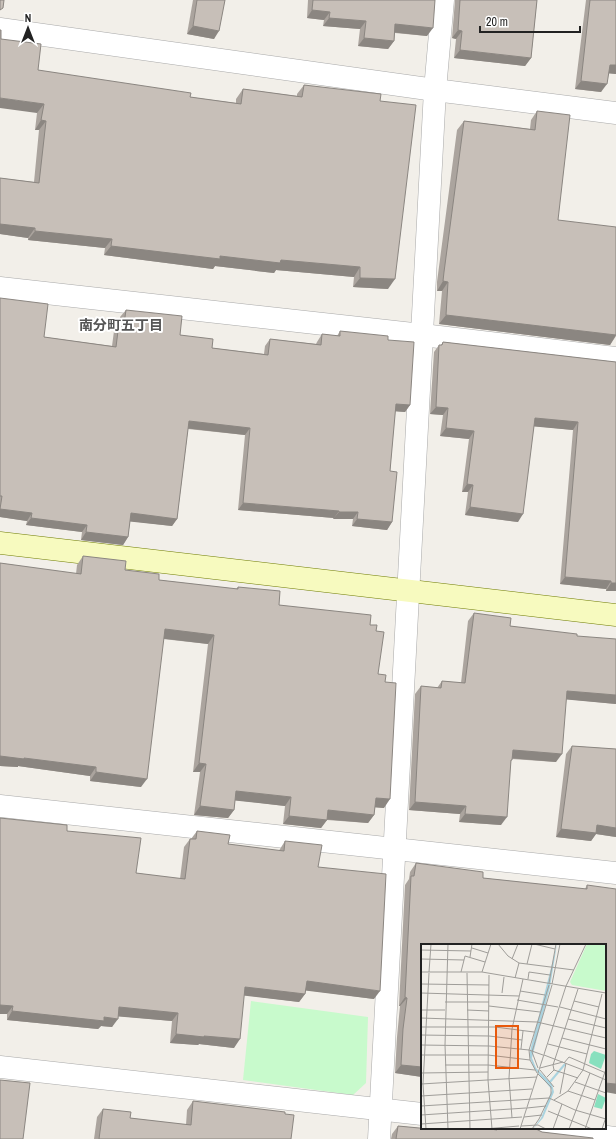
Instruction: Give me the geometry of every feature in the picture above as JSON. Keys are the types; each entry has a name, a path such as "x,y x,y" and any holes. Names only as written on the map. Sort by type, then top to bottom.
{"street":[{"path":"378,1139 435,90 443,0"},
{"path":"0,29 435,90 616,113"},
{"path":"0,288 616,358"},
{"path":"0,544 616,615"},
{"path":"0,806 616,873"},
{"path":"0,1066 421,1114"},
{"path":"545,1129 616,1138"}],"green space":[{"path":"251,1001 368,1017 366,1083 353,1095 243,1080"}],"building":[{"path":"0,0 4,0 3,8 0,10"},
{"path":"197,0 225,0 219,31 193,26"},
{"path":"313,0 435,0 433,28 395,24 394,41 364,38 366,21 329,18 330,12 312,10"},
{"path":"460,0 537,0 531,58 460,50 462,31 458,30"},
{"path":"590,0 616,0 616,65 610,65 607,84 581,81"},
{"path":"0,30 1,39 41,44 38,70 191,93 190,97 241,104 243,89 302,97 304,85 381,94 380,101 416,105 395,279 360,278 360,267 281,260 280,263 220,256 220,259 111,246 112,239 35,231 35,228 0,224 0,178 39,183 46,121 41,120 44,104 0,98"},
{"path":"537,111 570,115 558,220 616,227 616,335 446,315 448,282 443,281 464,121 535,130"},
{"path":"0,298 48,304 44,337 116,347 119,323 124,324 126,310 182,316 180,335 213,339 212,348 268,355 270,339 321,345 322,334 340,336 340,331 388,336 388,340 414,342 410,405 396,404 390,471 397,472 392,522 357,519 358,512 339,512 243,503 250,428 189,421 177,519 131,513 128,537 86,532 87,525 31,518 32,513 0,509 2,496 0,496"},
{"path":"443,342 616,362 616,583 611,583 611,581 565,577 578,422 535,418 523,514 470,507 473,485 467,484 474,431 446,428 448,408 436,407 439,345 442,345"},
{"path":"83,556 126,561 125,570 159,574 159,580 238,589 238,587 280,591 279,605 371,615 370,625 377,625 376,631 384,632 378,674 386,675 385,682 396,683 390,799 376,798 374,815 328,810 327,820 289,816 291,797 236,791 234,810 200,806 206,764 199,763 214,635 165,629 147,779 96,772 96,767 0,756 0,563 81,574"},
{"path":"474,613 511,618 510,626 577,634 577,636 616,639 616,695 567,691 562,754 513,750 507,817 465,814 466,806 415,802 421,686 441,688 442,681 465,683"},
{"path":"572,746 616,749 616,828 597,825 596,833 561,829"},
{"path":"0,818 67,825 67,831 141,838 136,873 185,879 190,839 196,839 197,831 230,835 228,844 284,851 285,841 322,845 318,867 386,874 380,991 307,981 305,994 245,987 240,1039 176,1034 178,1013 119,1007 118,1019 104,1017 104,1021 12,1011 13,1006 0,1005"},
{"path":"416,863 483,872 483,878 587,889 587,885 616,889 616,1084 606,1083 606,944 421,944 421,1067 401,1065 403,1029 407,998 405,997 411,876 414,876"},
{"path":"0,1080 30,1083 23,1139 0,1139"},
{"path":"193,1101 285,1112 285,1114 294,1115 291,1139 99,1139 103,1109 131,1112 130,1118 191,1125"},
{"path":"398,1126 421,1129 536,1129 542,1132 593,1138 593,1139 396,1139"}],"district":[{"name":"南分町五丁目","path":"121,325"}]}
